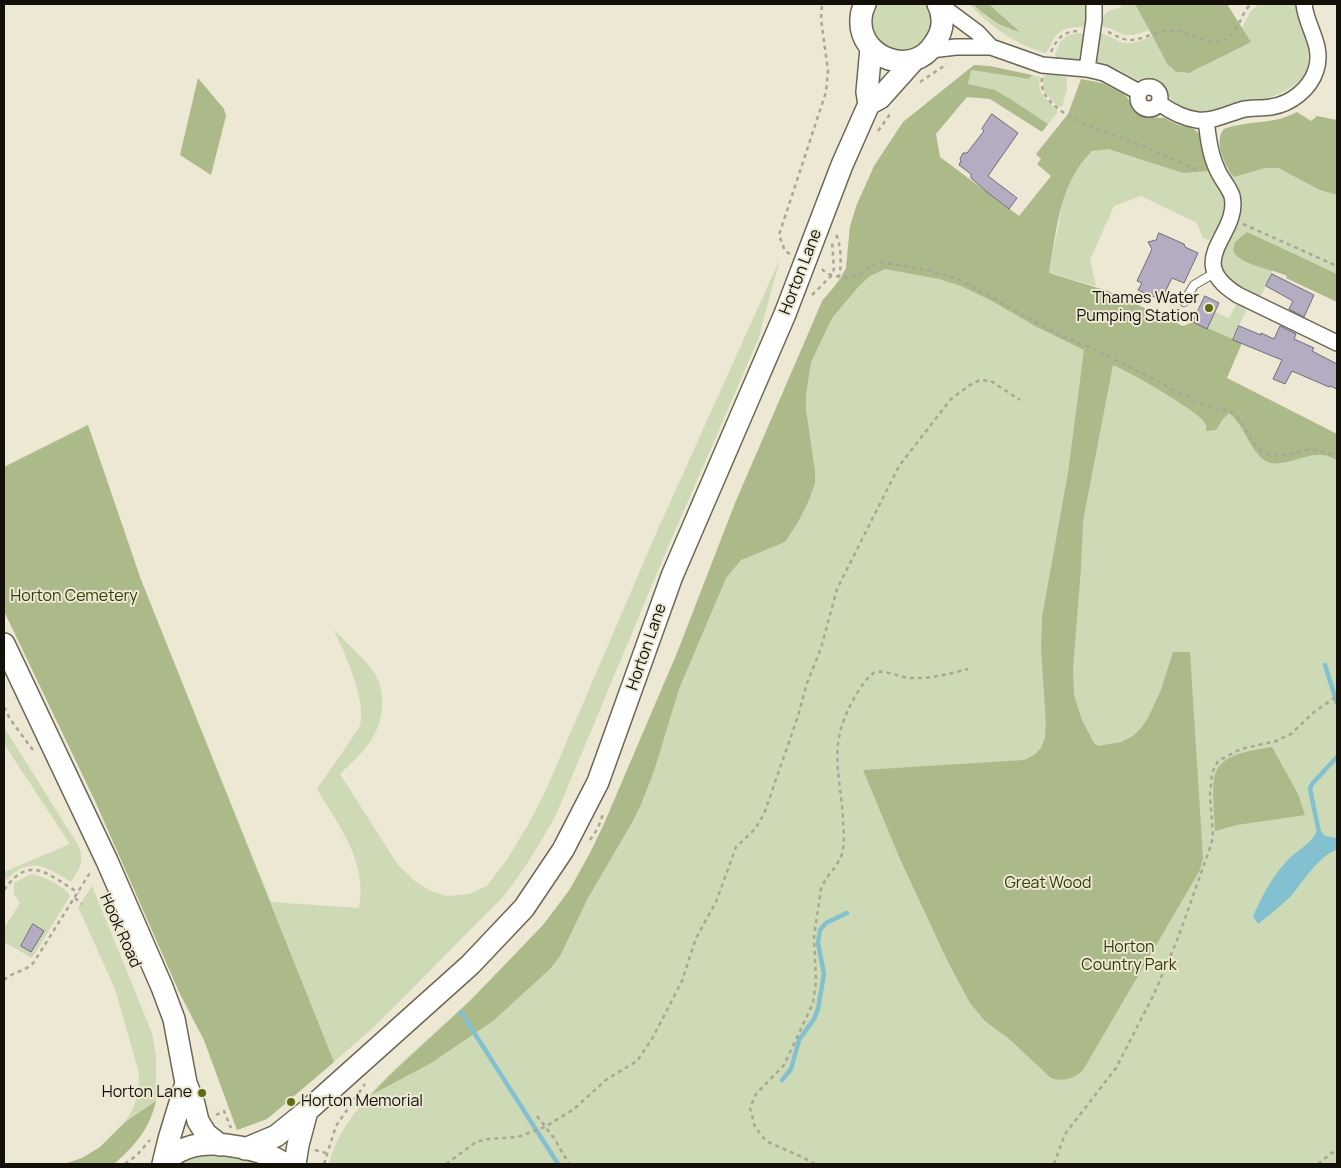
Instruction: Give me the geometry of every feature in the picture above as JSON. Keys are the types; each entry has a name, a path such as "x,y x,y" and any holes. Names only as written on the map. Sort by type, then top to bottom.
{"street":[{"path":"865,4 861,19 863,35 871,48 878,54 895,62 956,47 991,47 1042,65 1087,69 1110,75 1139,92 1146,87 1154,88 1160,95 1159,103 1187,118 1206,120 1247,109 1279,106 1294,98 1305,89 1316,71 1318,50 1304,4"},
{"path":"939,4 978,33 991,47"},
{"name":"Horton Lane","path":"870,104 880,98 940,36 942,19 939,4"},
{"path":"1087,69 1093,30 1094,4"},
{"name":"Horton Lane","path":"245,1149 276,1136 307,1111 470,965 524,908 563,850 598,782 672,576 785,314 842,165 870,104 868,92 871,48"},
{"path":"1206,120 1214,164 1232,196 1230,218 1215,248 1213,258 1216,272 1225,285 1238,295 1337,343"},
{"name":"Hook Road","path":"4,644 107,861 174,1018 186,1083 199,1124 206,1134 220,1145"},
{"name":"Hook Road","path":"163,1164 186,1083"},
{"path":"296,1164 298,1145 307,1111"},
{"path":"163,1164 171,1156 198,1145 220,1145 245,1149 275,1158 284,1164"}],"lane":[{"path":"1184,302 1194,285 1216,272"}],"path":[{"path":"790,254 785,250 780,236 826,92 828,70 821,19 822,4"},
{"path":"1048,59 1061,35 1073,31 1093,30 1109,32 1129,40 1160,31 1174,30 1211,42 1219,42 1233,34 1246,9 1251,4"},
{"path":"916,87 936,70 951,61"},
{"path":"1043,72 1041,86 1044,95 1056,106 1080,122 1194,168 1198,169 1214,164"},
{"path":"878,132 892,112"},
{"path":"1230,218 1337,266"},
{"name":"Horton Lane","path":"832,275 834,269 832,241 836,235 837,227"},
{"name":"Horton Lane","path":"836,235 839,240 841,269 838,276"},
{"path":"821,268 826,274 853,278 859,276 873,265 882,262 946,275 970,285 1054,332 1100,352 1202,404 1235,414 1258,448 1269,455 1276,456 1308,450 1327,452 1337,456"},
{"path":"446,1164 465,1149 482,1140 518,1137 545,1127 574,1109 612,1075 632,1066 645,1051 682,981 699,932 716,902 736,847 755,829 764,814 798,716 807,683 821,648 837,589 903,461 951,399 970,385 980,380 991,381 1020,400"},
{"path":"815,1164 802,1156 766,1141 755,1127 750,1108 756,1094 784,1065 810,1009 815,992 814,936 821,889 840,859 843,850 842,808 836,758 842,725 857,694 875,672 921,678 942,676 968,669"},
{"path":"1054,1164 1065,1134 1112,1074 1127,1048 1154,994 1178,938 1212,845 1210,795 1214,766 1225,756 1241,748 1276,740 1291,734 1314,712 1337,696"},
{"path":"4,707 10,719 35,754"},
{"path":"4,980 8,976 32,966 91,871 107,861"},
{"path":"4,890 17,875 33,870 44,872 78,893"},
{"path":"75,898 82,904"},
{"path":"537,1116 560,1147 569,1164"},
{"path":"126,1164 142,1150 154,1133"},
{"path":"1318,1164 1337,1149"},
{"path":"324,1164 326,1153"}],"green space":[{"path":"873,4 931,4 935,32 907,55 883,50 869,30"},
{"path":"969,4 973,4 989,19 1011,30 1014,26 989,4 1090,4 1089,27 1069,28 1060,32 1056,35 1045,53 1013,39 986,20"},
{"path":"973,4 989,4 1020,32 995,21"},
{"path":"1120,4 1135,4 1149,30 1127,35 1101,26 1107,12 1121,8"},
{"path":"1135,4 1227,4 1251,42 1189,73 1176,72 1168,65"},
{"path":"1259,4 1298,4 1308,47 1308,64 1306,72 1300,80 1277,95 1262,100 1218,112 1200,113 1188,110 1175,103 1164,87 1156,80 1138,80 1098,62 1095,58 1097,32 1124,43 1136,42 1152,36 1171,69 1183,74 1196,70 1220,56 1251,42 1242,28 1250,12"},
{"path":"1088,33 1082,57 1075,61 1057,59 1055,55 1060,43 1066,36"},
{"path":"974,65 990,66 1032,75 1029,79 971,70 968,84 995,90 1048,124 1042,132 990,99 967,97 936,134 940,157 1019,216 1051,176 1037,164 1041,159 1036,154 1068,114 1081,79 1102,83 1122,93 1127,97 1134,110 1144,117 1165,118 1176,124 1194,129 1199,134 1210,171 1183,173 1108,149 1092,151 1072,177 1066,192 1057,224 1049,273 1108,291 1183,326 1193,322 1242,343 1227,378 1337,434 1337,460 1316,455 1287,462 1268,462 1252,447 1235,418 1229,413 1216,430 1206,431 1205,423 1191,410 1113,365 1083,521 1073,668 1074,695 1082,720 1094,743 1098,746 1121,742 1133,736 1148,718 1161,690 1173,652 1190,652 1203,858 1200,870 1083,1070 1076,1076 1068,1079 1051,1078 1008,1038 985,1021 970,1003 948,962 900,859 863,770 1024,760 1034,755 1041,748 1045,738 1046,724 1041,648 1042,617 1068,473 1084,350 961,286 939,279 885,269 870,276 859,286 832,318 811,362 806,395 806,410 815,483 809,500 785,542 741,560 726,578 679,689 654,771 642,802 588,898 560,956 551,968 493,1021 431,1063 371,1095 472,999 543,925 570,889 604,824 677,653 735,503 822,301 840,280 846,268 850,226 857,204 874,166 903,122"},
{"path":"970,70 1029,79 1032,75 1040,77 1040,89 1044,97 1058,112 1048,124 995,90 968,85"},
{"path":"1049,74 1067,77 1067,89 1062,107 1057,106 1043,90 1043,77"},
{"path":"198,78 224,109 226,116 211,175 180,155"},
{"path":"1297,112 1311,121 1317,116 1337,120 1337,195 1320,190 1278,168 1265,168 1234,177 1227,167 1220,146 1221,134 1224,129 1242,124 1279,119"},
{"path":"1220,139 1222,158 1228,170 1253,171 1265,168 1278,168 1320,190 1337,195 1337,274 1321,266 1262,267 1273,270 1260,298 1232,284 1221,269 1219,257 1234,223 1220,155"},
{"path":"1108,149 1183,173 1210,171 1224,191 1226,204 1223,217 1209,240 1203,238 1197,223 1141,196 1114,206 1090,260 1096,286 1049,273 1065,191 1082,160 1093,151"},
{"path":"850,226 1227,378 1337,434 1337,1164 329,1164 338,1141 352,1118 369,1096 412,1053 455,1015 541,927 565,896 583,866 604,824 833,288 846,268"},
{"path":"1247,232 1337,274 1337,302 1286,278 1287,276 1281,273 1249,263 1236,255 1233,250 1235,242"},
{"name":"Horton Cemetery","path":"780,259 758,340 668,547 555,817 530,858 503,897 376,1025 267,1119 237,1130 204,1040 180,994 96,803 4,611 4,467 88,425 141,580 271,902 359,908 361,891 359,875 350,845 317,789 359,728 361,718 361,706 354,678 333,629 371,668 379,681 382,697 380,722 377,730 362,752 340,774 398,865 416,882 431,891 446,896 469,894 487,886 508,858 545,792 658,529"},
{"path":"1237,303 1247,308 1233,340 1207,329 1215,312 1229,318"},
{"name":"Horton Cemetery","path":"88,425 141,580 334,1062 267,1119 237,1130 204,1040 180,994 96,803 4,611 4,467"},
{"path":"4,727 78,845 81,860 77,873 71,882 53,871 30,866 22,868 4,882 4,872 70,844 4,744"},
{"path":"1272,747 1298,794 1305,815 1237,825 1215,831 1213,794 1217,770 1223,762 1234,756"},
{"path":"31,874 63,888 70,896 32,958 4,942 4,928 20,903 14,894 14,883"},
{"path":"92,886 152,1033 156,1056 156,1101 125,1122 136,1099 139,1073 115,989 78,907"},
{"path":"156,1101 150,1120 141,1136 114,1164 64,1164 82,1158 100,1147 125,1122"},
{"path":"202,1155 243,1158 263,1164 178,1164"}],"water":[{"path":"1318,827 1325,836 1337,838 1337,850 1331,852 1318,862 1291,896 1258,924 1253,916 1271,882 1285,863 1313,838"}],"building":[{"path":"992,114 1018,133 988,176 1017,198 1009,209 971,178 971,174 959,165 963,153 967,153 984,131 982,129"},
{"path":"1159,233 1184,244 1185,247 1198,253 1184,283 1172,278 1161,300 1138,290 1142,283 1137,281 1152,249 1148,242 1156,240"},
{"path":"1272,274 1314,295 1304,317 1289,309 1293,301 1266,286"},
{"name":"Thames Water Pumping Station","path":"1205,296 1219,303 1207,329 1193,322"},
{"path":"1239,326 1274,339 1280,326 1296,334 1294,339 1314,348 1312,351 1337,364 1337,389 1292,371 1285,384 1273,379 1282,360 1233,340"},
{"path":"33,924 44,931 31,952 21,946"}],"waterway":[{"path":"1325,665 1337,703"},
{"path":"1319,832 1310,789 1312,784 1337,757"},
{"path":"782,1080 791,1069 799,1040 814,1019 818,1009 824,974 818,943 820,930 826,923 847,913"},
{"path":"461,1012 558,1164"}],"place":[{"name":"Thames Water Pumping Station","path":"1209,308"},
{"name":"Horton Lane","path":"202,1093"},
{"name":"Horton Memorial","path":"291,1102"}],"park label":[{"name":"Great Wood","path":"1048,884"},
{"name":"Horton Country Park","path":"1129,957"}]}
